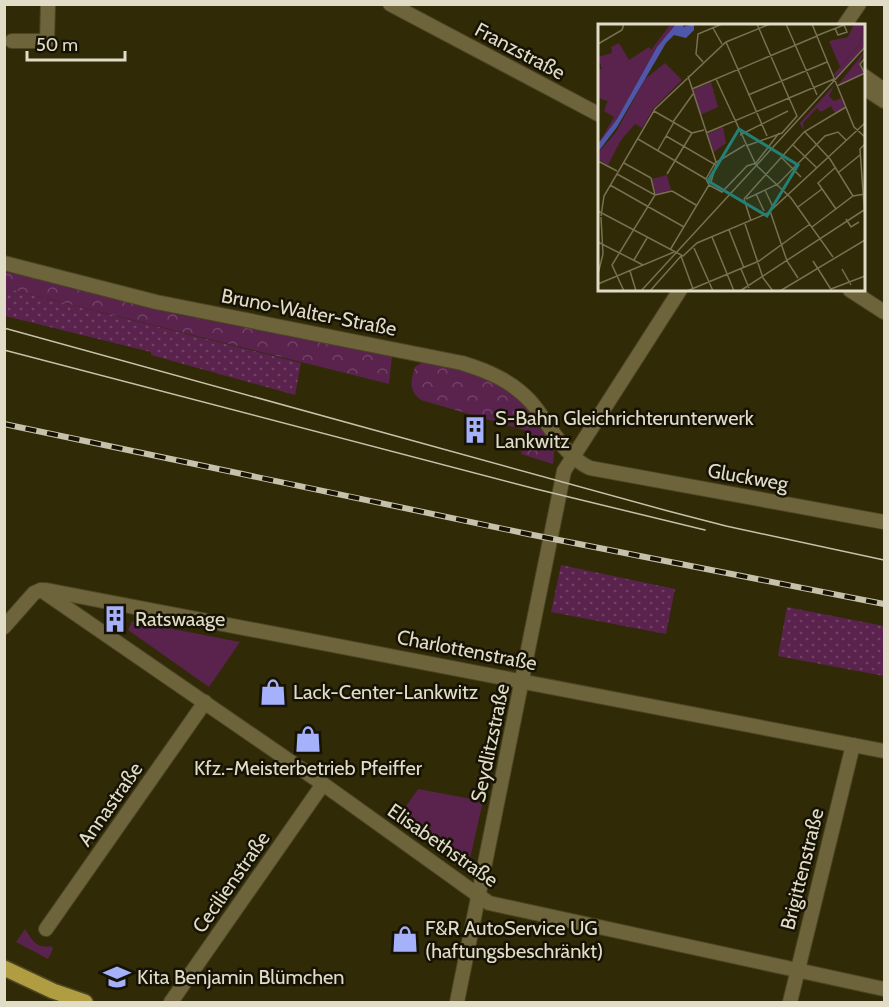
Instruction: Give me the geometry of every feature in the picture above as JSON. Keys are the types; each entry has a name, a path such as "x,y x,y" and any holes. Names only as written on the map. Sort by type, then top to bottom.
{"main road":[{"path":"4,968 53,991 85,1002"}],"street":[{"path":"12,41 47,40 48,4"},
{"name":"Franzstraße","path":"390,4 598,114"},
{"path":"845,24 859,4"},
{"path":"865,77 885,90"},
{"path":"865,89 885,101"},
{"name":"Bruno-Walter-Straße","path":"4,263 156,302 395,348 484,370 504,380 525,397 572,457"},
{"name":"Seydlitzstraße","path":"457,1002 564,471 679,291"},
{"path":"852,291 885,312"},
{"name":"Gluckweg","path":"572,457 590,468 885,522"},
{"path":"4,627 34,593 41,590"},
{"name":"Charlottenstraße","path":"41,590 885,751"},
{"name":"Elisabethstraße","path":"41,590 206,702 489,903 885,989"},
{"name":"Annastraße","path":"46,929 206,702"},
{"name":"Brigittenstraße","path":"790,1002 853,745"},
{"name":"Cecilienstraße","path":"171,1002 323,784"}],"green space":[{"path":"4,269 180,315 392,356 389,384 5,288"},
{"path":"5,288 301,363 295,395 151,355 151,352 5,316"},
{"path":"423,362 461,369 508,388 523,401 555,444 553,464 521,454 527,431 421,400 412,389 412,381 415,367"},
{"path":"561,565 675,589 666,634 551,612"},
{"path":"787,607 884,626 884,676 778,656"},
{"path":"132,621 240,642 209,687 128,630"},
{"path":"418,789 483,801 468,868 397,819"},
{"path":"25,929 38,945 51,946 53,949 48,959 16,942"}],"tram line":[{"path":"4,328 668,511 884,560"},
{"path":"4,350 536,489 705,530"}],"railway":[{"path":"4,424 528,534 884,604"}],"place":[{"name":"S-Bahn Gleichrichterunterwerk Lankwitz","path":"475,430"},
{"name":"Ratswaage","path":"115,619"},
{"name":"Lack-Center-Lankwitz","path":"273,692"},
{"name":"Kfz.-Meisterbetrieb Pfeiffer","path":"308,739"},
{"name":"F&R AutoService UG (haftungsbeschränkt)","path":"405,939"},
{"name":"Kita Benjamin Blümchen","path":"117,977"}]}
